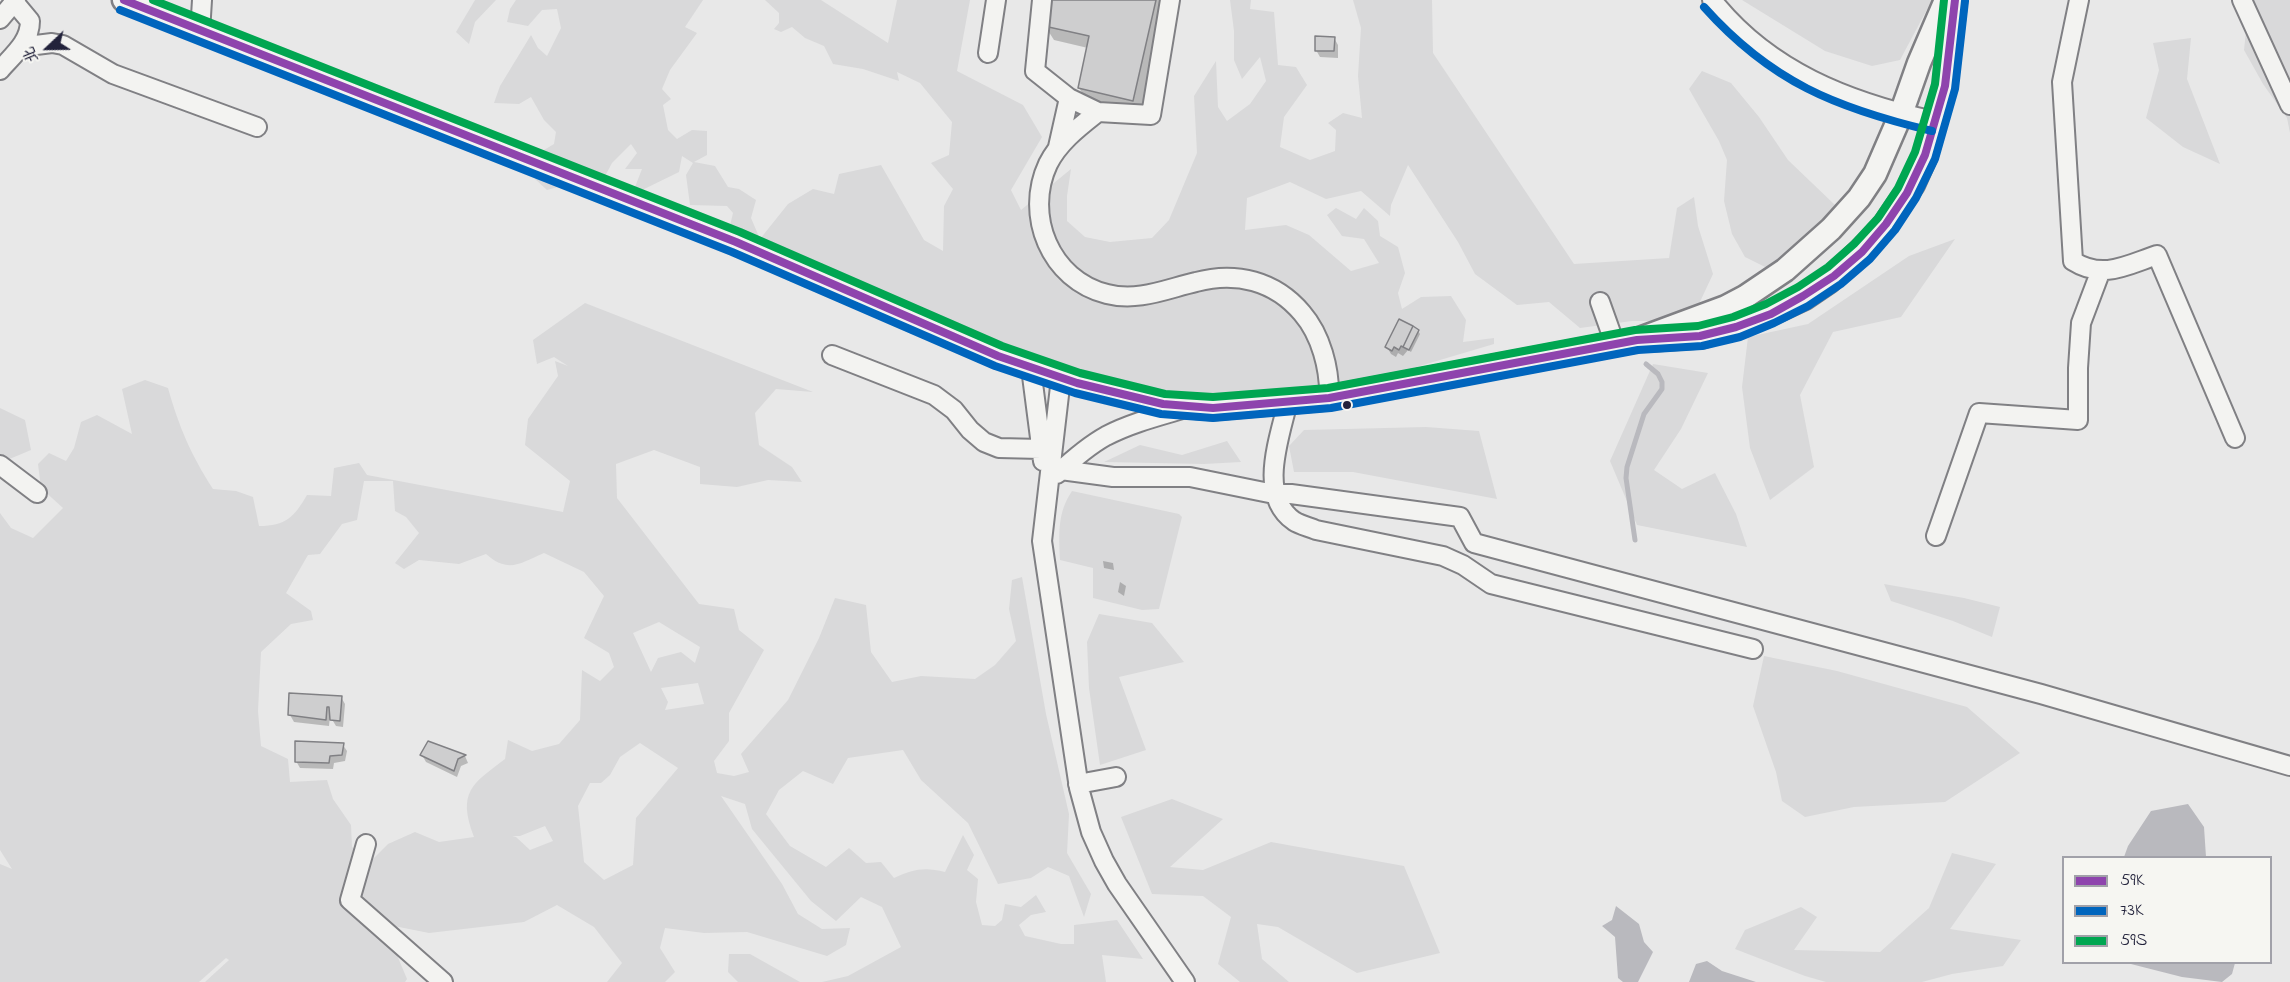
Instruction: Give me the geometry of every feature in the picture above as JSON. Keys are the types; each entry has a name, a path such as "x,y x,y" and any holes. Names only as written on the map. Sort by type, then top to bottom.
{"main road":[{"path":"124,0 200,32 736,242 942,333 1031,368 1060,378 1163,404 1213,408 1329,398 1637,340 1689,338 1721,330 1784,308 1804,298 1829,281 1880,232 1913,184 1924,158 1945,86 1955,0"},
{"path":"1637,340 1726,307 1745,297 1777,276 1807,252 1859,198 1875,174 1946,0"}],"street":[{"path":"200,32 202,0"},
{"path":"988,53 996,0"},
{"path":"1041,0 1035,71 1069,98 1098,112 1151,115 1170,0"},
{"path":"1712,0 1723,14 1762,51 1786,66 1831,90 1879,108 1934,121"},
{"path":"2079,0 2062,82 2073,261 2085,268 2108,272 2157,255 2235,438"},
{"path":"2242,0 2290,105"},
{"path":"0,19 15,2 30,21 26,40 0,70"},
{"path":"26,40 36,45 52,43 63,45 113,74 257,127"},
{"path":"1069,98 1058,147 1042,180 1038,207 1040,222 1049,249 1066,271 1086,287 1122,297 1148,295 1195,282 1225,277 1255,281 1269,286 1290,299 1307,318 1314,331 1330,378 1329,398"},
{"path":"1058,147 1098,112"},
{"path":"1936,536 1978,413 2078,420 2081,323 2101,270"},
{"path":"1600,302 1615,344"},
{"path":"832,355 934,395 954,410 970,430 984,442 999,448 1041,449"},
{"path":"1031,368 1041,449 1048,483"},
{"path":"1060,378 1042,541 1078,784 1091,832 1104,861 1117,884 1185,982"},
{"path":"1288,401 1275,460 1274,494 1286,514 1295,523 1316,530 1443,556 1491,584 1753,649"},
{"path":"1048,483 1088,448 1106,436 1190,406"},
{"path":"0,465 37,493"},
{"path":"1062,470 1113,477 1190,477 1274,494 1291,494 1460,517 1474,543 2041,694 2290,766"},
{"path":"1465,567 1474,543"},
{"path":"1078,784 1116,777"},
{"path":"366,844 350,900 443,982"}],"shaded area":[{"path":"475,0 496,0 475,22 469,44 456,32"},
{"path":"516,0 703,0 685,27 697,33 670,70 662,89 671,99 663,105 668,130 677,139 692,130 707,131 707,155 694,162 715,166 728,187 739,189 756,200 751,218 760,239 788,204 813,189 834,194 839,174 881,165 924,240 943,251 944,206 953,189 931,163 949,155 952,122 920,83 897,72 899,81 863,69 833,64 824,46 805,38 792,27 781,32 774,29 779,23 779,13 765,0 821,0 888,43 897,0 970,0 957,71 1023,105 1042,137 1011,190 1021,210 1071,169 1067,196 1067,221 1085,237 1110,242 1152,238 1169,220 1197,153 1194,96 1216,61 1218,107 1227,121 1250,104 1266,81 1260,57 1242,79 1234,60 1234,31 1230,0 1251,0 1250,9 1274,12 1278,65 1296,67 1307,85 1284,117 1280,147 1310,160 1335,151 1336,130 1328,123 1343,113 1362,118 1358,76 1361,28 1353,0 1432,0 1433,53 1574,264 1669,258 1677,208 1694,197 1698,226 1713,274 1698,306 1666,321 1632,321 1580,328 1549,302 1517,305 1475,274 1458,242 1408,165 1391,205 1390,216 1361,191 1326,199 1290,182 1247,198 1245,230 1286,225 1309,235 1351,271 1379,263 1364,239 1342,236 1327,215 1336,208 1356,219 1364,208 1378,221 1380,236 1398,247 1405,273 1398,293 1402,309 1421,297 1451,296 1466,320 1463,342 1494,338 1494,344 1413,368 1347,395 1141,398 946,325 727,238 733,213 727,206 690,205 686,175 693,163 682,156 679,172 634,194 642,169 625,169 637,153 631,144 612,163 603,180 587,179 547,190 535,179 539,153 554,144 556,132 544,120 531,97 519,104 494,103 500,86 531,35 538,48 547,56 561,28 557,9 542,10 528,26 507,22 510,9"},
{"path":"1742,0 1932,0 1900,60 1872,66 1825,51"},
{"path":"2235,0 2290,0 2290,133 2287,118 2263,84 2244,50 2247,22"},
{"path":"2191,38 2187,79 2220,164 2183,147 2146,118 2159,70 2153,43"},
{"path":"1702,71 1731,83 1759,117 1788,160 1835,205 1823,221 1771,270 1745,257 1732,234 1724,201 1727,160 1719,141 1689,89"},
{"path":"1955,239 1901,317 1833,332 1800,395 1814,467 1770,500 1750,448 1742,387 1748,337 1808,324 1909,256"},
{"path":"585,303 813,392 776,389 755,413 759,445 792,467 802,482 768,480 737,487 700,484 700,467 654,450 616,464 617,498 699,604 734,609 739,630 764,650 729,713 729,741 714,761 717,773 734,776 749,772 741,754 788,700 819,638 835,598 866,605 871,652 892,682 921,676 975,679 995,665 1016,641 1009,609 1012,580 1022,577 1046,714 1069,814 1067,853 1091,894 1084,917 1069,876 1048,867 1031,878 998,884 968,823 921,780 903,750 848,758 833,784 803,771 779,790 766,814 790,846 826,867 849,848 866,863 881,862 894,878 919,870 945,872 963,835 974,855 967,870 978,879 976,902 982,925 995,926 1002,920 1005,904 1021,907 1036,895 1046,912 1031,915 1019,925 1025,936 1061,944 1074,944 1074,925 1117,920 1143,959 1102,955 1106,982 822,982 848,976 901,947 882,907 861,897 836,921 811,901 752,829 745,804 721,796 782,884 798,914 822,929 850,928 846,945 827,956 747,932 704,933 665,928 660,948 675,972 665,982 607,982 622,963 594,927 557,905 524,922 429,933 389,925 394,948 407,979 405,982 205,982 229,960 226,958 199,982 0,982 0,864 12,869 0,850 0,513 11,528 33,538 63,508 41,488 38,464 49,453 66,461 74,448 81,422 97,415 132,434 122,389 145,380 168,388 186,440 213,489 236,491 253,497 259,526 268,526 288,519 307,495 331,496 334,468 359,463 367,475 563,512 570,481 525,445 528,419 558,376 555,361 568,366 554,357 537,364 533,340","holes":["364,481 393,481 395,511 406,517 419,533 395,563 404,569 419,560 459,564 486,554 501,564 515,565 544,553 584,572 604,596 584,638 609,653 614,667 600,681 582,670 580,720 559,744 532,751 508,740 505,759 484,775 471,790 467,809 474,837 439,842 415,832 388,844 371,861 352,847 351,825 333,799 327,780 290,782 288,759 261,746 258,711 261,652 291,624 313,620 311,611 286,593 308,555 320,554 342,524 357,520","659,622 700,647 695,663 681,652 658,658 651,672 633,633","698,683 704,704 665,710 668,702 661,688","640,743 678,768 636,818 633,865 604,880 584,862 578,806 590,783 601,783 610,775 620,757","545,826 553,841 530,850 512,836 520,836"]},
{"path":"1653,364 1708,373 1681,429 1654,470 1682,489 1715,473 1736,514 1747,547 1637,525 1610,461"},
{"path":"0,408 25,420 31,450 0,463"},
{"path":"1426,427 1479,431 1497,499 1353,472 1294,472 1289,446 1304,430"},
{"path":"1227,441 1241,462 1204,464 1104,462 1140,445 1182,455"},
{"path":"1072,491 1179,514 1182,517 1159,609 1142,610 1093,598 1093,568 1060,560 1061,516"},
{"path":"1884,584 1964,598 2000,607 1992,637 1953,621 1891,601"},
{"path":"1099,614 1152,623 1184,662 1119,677 1146,750 1100,765 1089,688 1087,642"},
{"path":"1764,656 1837,671 1967,707 2020,753 1945,802 1854,807 1805,817 1782,801 1776,772 1753,706"},
{"path":"1172,799 1223,819 1170,867 1203,870 1271,842 1404,866 1440,953 1357,973 1278,927 1257,924 1262,959 1289,982 1240,982 1218,964 1231,917 1203,896 1152,894 1121,817"},
{"path":"2188,804 2204,827 2206,856 2124,856 2128,846 2151,811"},
{"path":"1952,853 1996,864 1950,929 2021,940 2003,966 1952,974 1922,982 1826,982 1735,949 1745,930 1801,907 1817,917 1794,950 1880,952 1929,908"},
{"path":"1616,906 1639,924 1644,942 1653,952 1638,982 1623,982 1618,978 1615,937 1602,926 1612,920"},
{"path":"729,954 750,954 800,982 738,982 728,972"},
{"path":"1707,961 1722,971 1756,982 1689,982 1696,964"},
{"path":"2131,964 2234,964 2232,974 2222,982 2182,977"}],"building":[{"path":"1050,0 1156,0 1133,101 1078,88 1089,36 1044,26"},
{"path":"1315,36 1335,37 1334,51 1315,51"},
{"path":"1399,319 1413,326 1403,347 1401,346 1399,350 1394,347 1392,351 1385,347"},
{"path":"1413,326 1419,330 1409,350 1403,347"},
{"path":"289,693 342,696 340,721 330,720 329,707 327,707 326,720 288,715"},
{"path":"295,741 344,743 342,755 330,756 329,763 295,762"},
{"path":"428,741 466,755 458,759 454,771 420,755"}],"waterway":[{"path":"1635,540 1626,478 1627,467 1644,414 1662,389 1662,382 1658,374 1646,364"}],"transit line":[{"name":"59K","path":"124,0 736,242 998,356 1077,383 1163,404 1213,408 1329,398 1637,340 1700,336 1736,327 1771,314 1834,276 1862,252 1886,224 1907,193 1925,155 1945,86 1955,0"},
{"name":"59S","path":"153,0 740,232 1002,346 1080,373 1165,394 1213,397 1328,388 1635,330 1698,326 1733,317 1766,304 1798,287 1828,267 1854,244 1878,218 1898,188 1915,152 1935,84 1944,0"},
{"name":"73K","path":"120,10 732,252 995,366 1075,393 1161,414 1213,418 1331,408 1638,350 1702,346 1740,337 1808,306 1841,284 1870,259 1895,230 1916,198 1935,159 1955,89 1965,1"},
{"name":"73K","path":"1704,7 1754,55 1807,88 1865,112 1932,131"}]}
